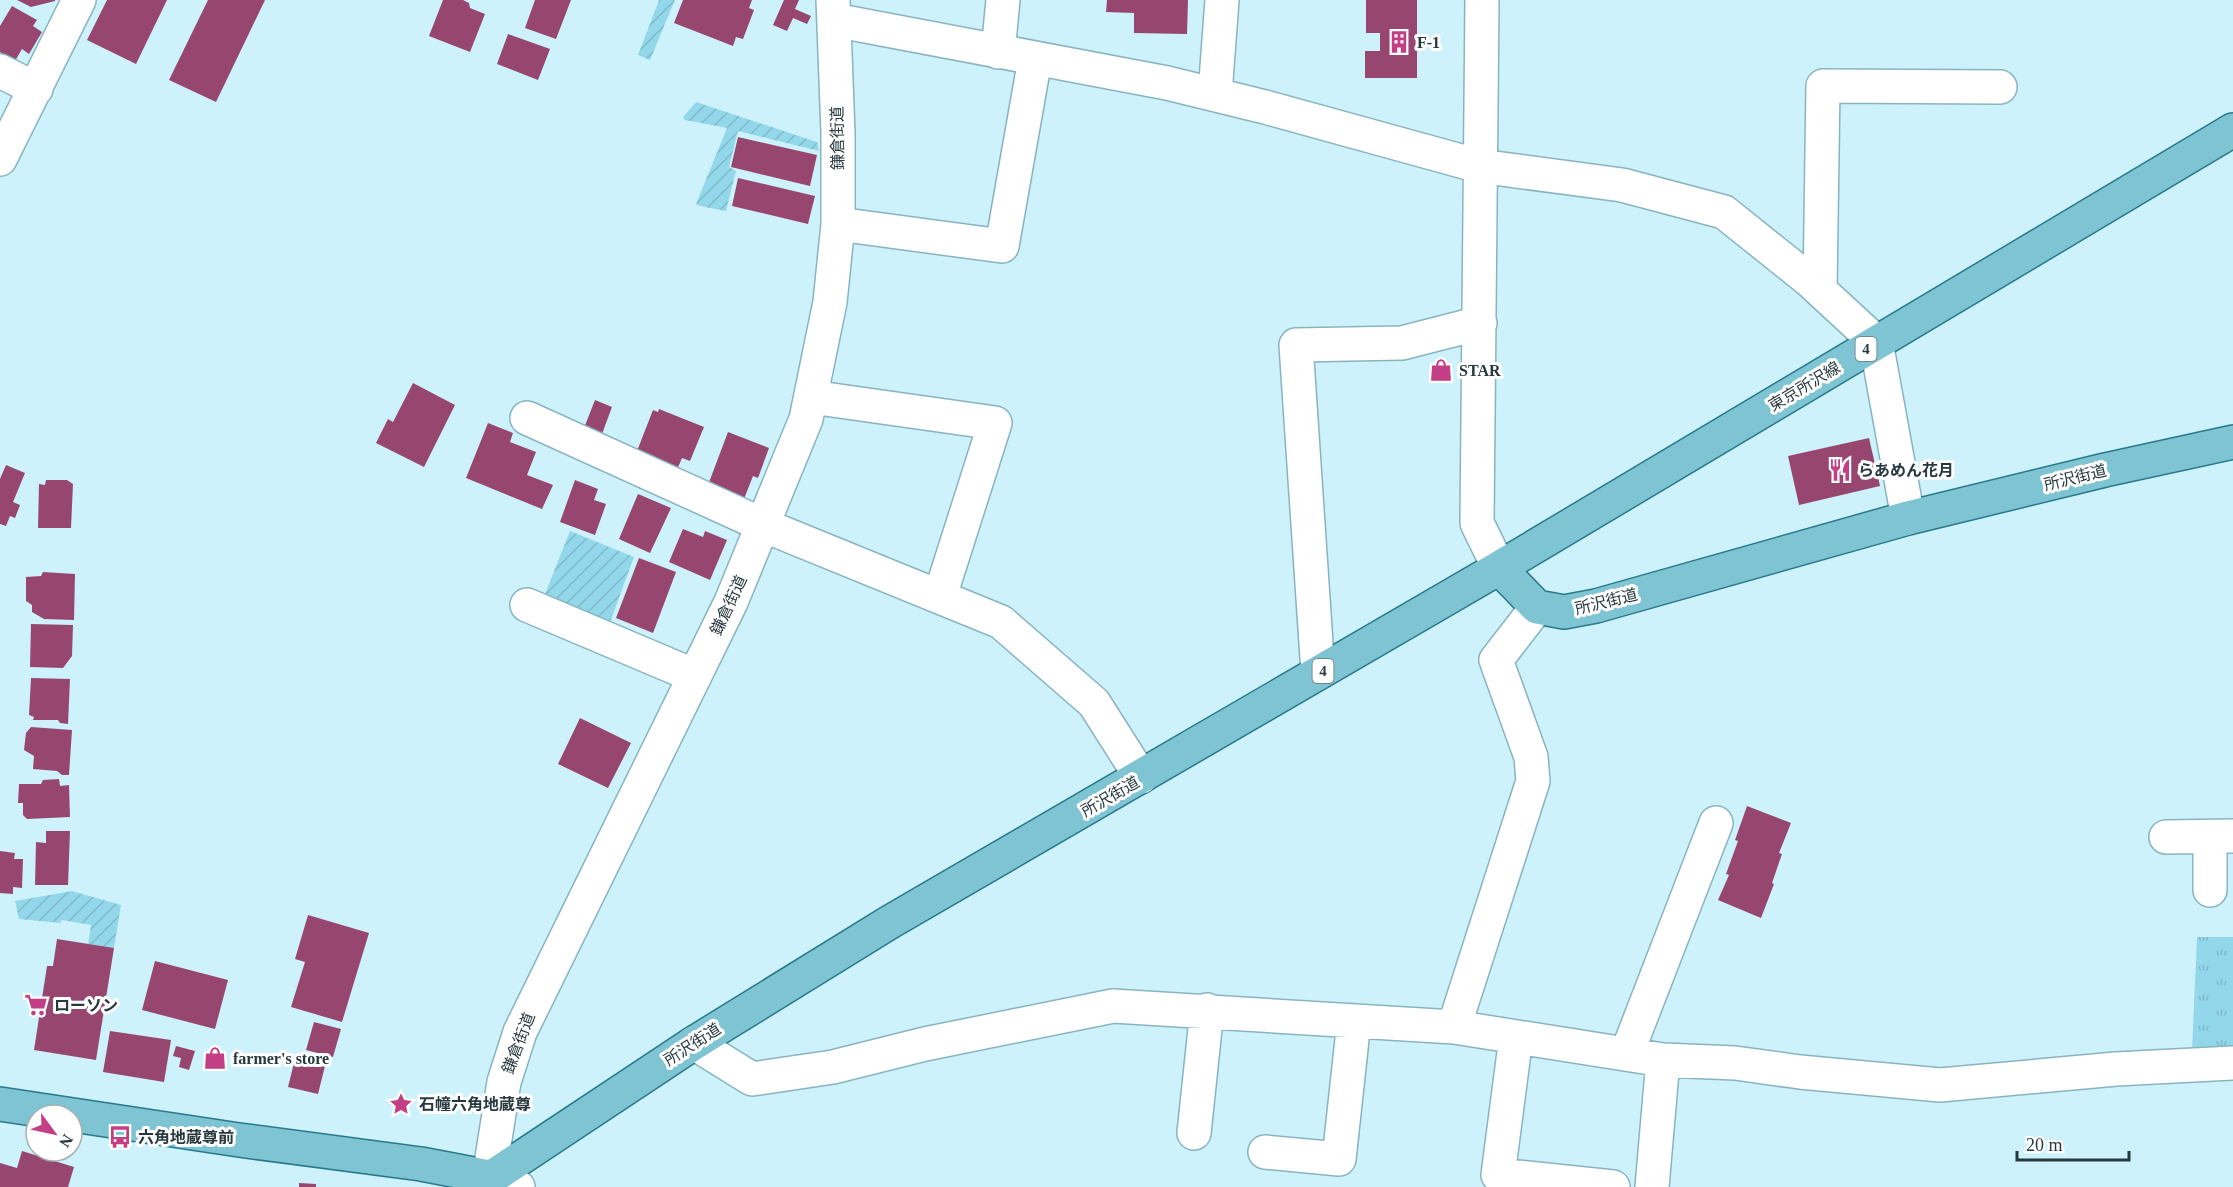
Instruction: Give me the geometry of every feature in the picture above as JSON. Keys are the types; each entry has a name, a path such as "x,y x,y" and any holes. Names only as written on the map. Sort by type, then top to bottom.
{"main road":[{"name":"東京所沢線","path":"1499,568 2233,130"},
{"name":"所沢街道","path":"1537,607 1564,612 1596,606 1908,518 2233,441"},
{"path":"1499,568 1537,607"},
{"name":"所沢街道","path":"494,1184 694,1043 890,922 1499,568"},
{"path":"0,1104 239,1140 421,1164 494,1184"}],"street":[{"path":"0,159 80,0"},
{"path":"998,52 1003,0"},
{"path":"1215,94 1222,0"},
{"path":"1482,0 1477,523 1499,568"},
{"path":"834,10 998,52 1215,94 1479,166 1622,184 1724,212 1820,290 1876,342 1908,518"},
{"name":"鎌倉街道","path":"494,1184 504,1082 520,1032 731,602 806,419 830,302 827,131 834,10"},
{"path":"830,242 1002,246 1035,58"},
{"path":"0,71 36,89"},
{"path":"1820,290 1823,86 2000,87"},
{"path":"1318,674 1296,345 1402,343 1480,322"},
{"path":"811,398 995,423 940,596"},
{"path":"527,418 762,525 1001,622 1094,703 1141,777"},
{"path":"527,605 695,676"},
{"path":"1454,1027 1533,781 1531,757 1496,660 1537,607"},
{"path":"1627,1053 1716,823"},
{"path":"2166,837 2222,836 2210,890"},
{"path":"694,1043 752,1079 833,1067 925,1044 1113,1006 1208,1010 1454,1027 1663,1060 1735,1064 1940,1085 2116,1069 2233,1063"},
{"path":"1194,1133 1208,1010"},
{"path":"1265,1152 1339,1159 1354,1021"},
{"path":"1516,1037 1498,1175 1613,1187"},
{"path":"1652,1187 1663,1060"}],"green space":[{"path":"659,0 675,0 650,60 638,55"},
{"path":"696,102 817,142 819,151 738,131 729,167 736,171 726,211 700,206 696,204 727,128 685,120 683,117"},
{"path":"570,531 634,557 609,625 543,599"},
{"path":"72,891 121,905 114,948 88,944 91,925 62,920 60,923 19,919 15,901"},
{"path":"2197,937 2233,937 2233,1050 2192,1050"}],"building":[{"path":"17,0 55,0 55,1 31,7"},
{"path":"107,0 167,0 136,64 87,40"},
{"path":"208,0 265,0 216,102 169,80"},
{"path":"443,0 463,0 469,3 470,8 485,14 470,52 429,36"},
{"path":"535,0 571,0 556,39 525,28"},
{"path":"683,0 752,0 749,8 754,10 743,39 736,37 733,46 674,23"},
{"path":"784,0 799,0 795,9 811,16 807,24 793,18 787,31 773,25"},
{"path":"1107,0 1188,0 1187,34 1134,33 1134,13 1106,12"},
{"name":"F-1","path":"1366,0 1417,0 1417,78 1365,78 1365,51 1380,51 1380,33 1366,33"},
{"path":"12,6 37,20 33,26 42,32 29,54 22,49 15,61 0,52 0,26"},
{"path":"508,34 550,49 538,80 497,64"},
{"path":"738,137 817,155 810,186 731,167"},
{"path":"738,178 815,196 808,224 732,206"},
{"path":"413,383 455,405 424,467 376,443 388,419 393,422"},
{"path":"595,400 612,407 602,434 584,428"},
{"path":"659,409 704,427 690,461 682,458 676,472 637,451 653,410 658,412"},
{"path":"488,423 513,433 510,442 536,452 527,475 553,485 542,509 466,478"},
{"path":"728,432 769,448 758,478 753,476 744,499 708,485"},
{"path":"1869,438 1880,486 1799,505 1788,456"},
{"path":"6,465 25,473 13,502 20,505 15,518 10,516 6,526 0,524 0,479"},
{"path":"46,480 67,480 73,484 71,528 38,528 39,484 45,485"},
{"path":"575,480 598,489 594,500 606,504 595,535 560,522"},
{"path":"638,494 671,508 650,553 619,539"},
{"path":"683,529 703,537 705,531 727,540 710,580 669,562"},
{"path":"639,558 676,572 653,633 616,618"},
{"path":"43,572 75,574 74,620 44,619 32,612 32,605 26,601 26,577 41,576"},
{"path":"31,624 73,625 72,656 63,668 30,667"},
{"path":"31,678 70,679 68,724 60,723 58,720 33,720 34,717 29,715"},
{"path":"580,718 631,743 608,788 558,764"},
{"path":"31,727 72,730 69,775 62,775 57,771 33,769 34,756 24,750 26,733"},
{"path":"59,779 60,786 69,785 70,817 27,819 23,815 23,803 18,803 19,784 41,784 43,780"},
{"path":"1747,806 1791,823 1779,853 1782,854 1772,883 1774,884 1761,918 1718,900 1729,875 1726,874"},
{"path":"46,831 70,831 68,885 35,885 36,842 46,843"},
{"path":"0,851 15,853 14,859 23,859 22,888 13,887 13,894 0,893"},
{"path":"308,915 369,933 342,1022 291,1007 305,962 295,959"},
{"path":"57,939 114,948 96,1060 34,1050 47,966 53,966"},
{"path":"155,961 228,980 215,1029 142,1010"},
{"path":"314,1022 341,1029 333,1057 306,1050"},
{"path":"110,1031 171,1040 164,1082 103,1072"},
{"path":"176,1046 195,1051 189,1070 179,1067 181,1058 173,1056"},
{"path":"296,1055 326,1062 318,1094 288,1087"},
{"path":"22,1151 24,1152 24,1163 61,1163 74,1167 68,1187 0,1187 0,1163 17,1168"},
{"path":"299,1183 316,1184 316,1187 299,1187"}],"place":[{"name":"F-1","path":"1399,42"},
{"name":"STAR","path":"1441,370"},
{"name":"らあめん花月","path":"1840,470"},
{"name":"ローソン","path":"36,1005"},
{"name":"farmer's store","path":"215,1058"},
{"name":"石幢六角地蔵尊","path":"401,1104"},
{"name":"六角地蔵尊前","path":"120,1137"}]}
